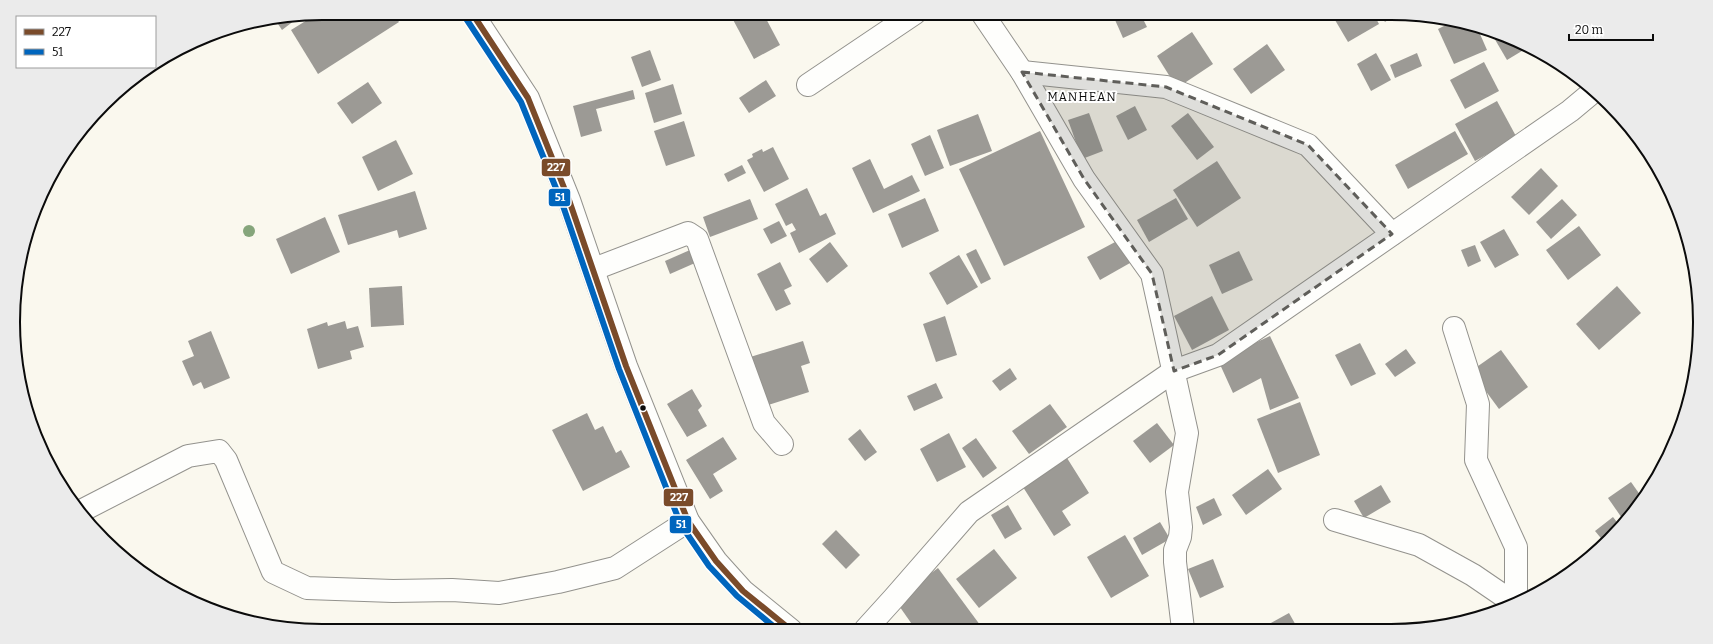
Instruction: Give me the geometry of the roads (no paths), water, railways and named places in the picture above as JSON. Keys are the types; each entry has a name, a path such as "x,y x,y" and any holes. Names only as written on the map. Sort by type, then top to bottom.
{"street":[{"path":"477,20 528,98 569,200 594,269 626,366 688,521 716,561 743,591 784,624"},
{"path":"808,85 905,20"},
{"path":"987,20 1022,72 1084,179 1152,274 1187,433 1176,492 1181,527 1180,537 1175,550 1174,562 1182,624"},
{"path":"1022,72 1166,87 1308,145 1392,234"},
{"path":"870,624 969,512 1174,371 1218,355 1570,111 1590,95"},
{"path":"594,269 688,233 697,239 764,423 782,444"},
{"path":"1454,328 1478,404 1476,460 1516,547 1515,597"},
{"path":"85,509 188,456 219,451 226,460 273,572 307,588 393,591 452,590 500,593 558,582 614,568 688,521"},
{"path":"1335,520 1419,545 1473,575 1510,600"}],"district":[{"name":"MANHEAN","path":"1082,97"}]}
